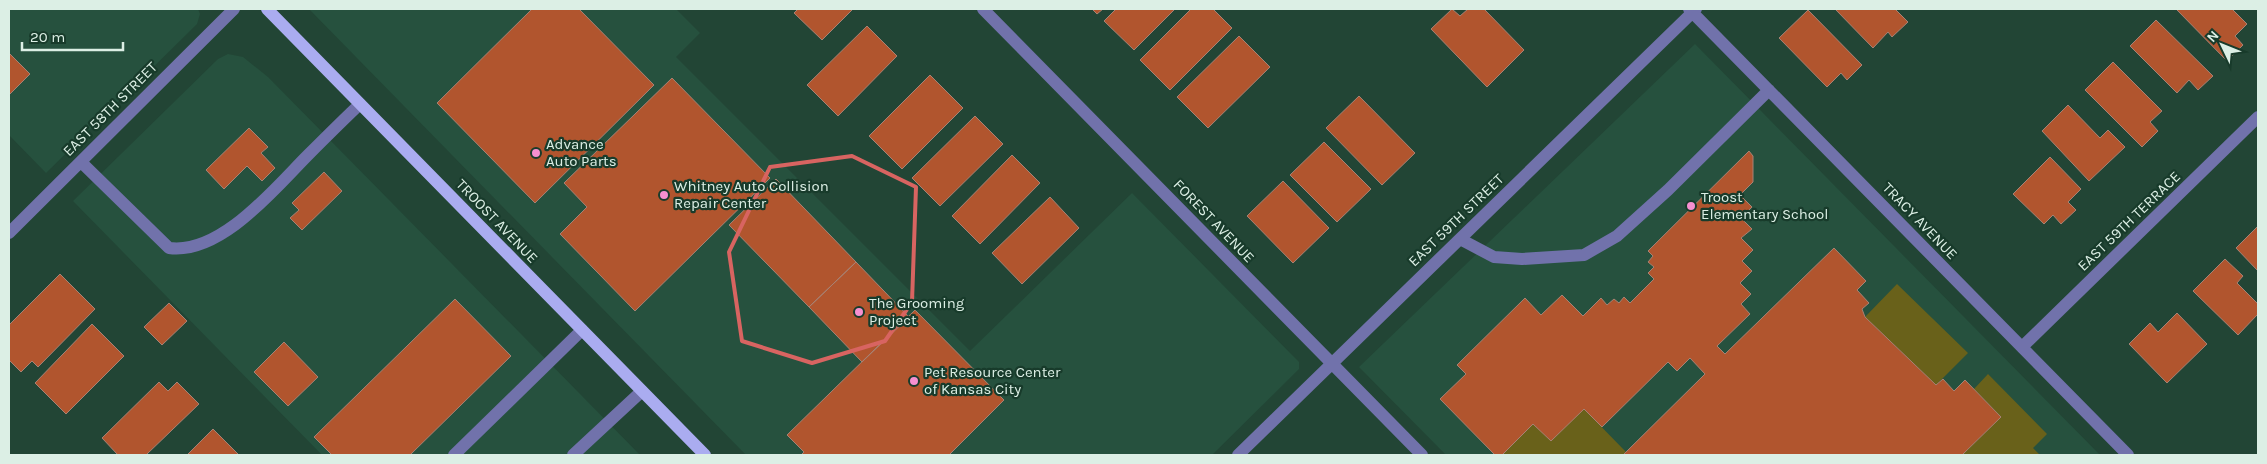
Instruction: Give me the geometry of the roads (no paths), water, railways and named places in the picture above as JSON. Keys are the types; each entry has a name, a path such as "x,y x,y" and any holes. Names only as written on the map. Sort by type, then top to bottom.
{"main road":[{"name":"TROOST AVENUE","path":"267,9 705,455"}],"street":[{"name":"EAST 58TH STREET","path":"9,233 234,9"},
{"name":"FOREST AVENUE","path":"983,9 1422,455"},
{"name":"EAST 59TH STREET","path":"1238,455 1693,10"},
{"name":"TRACY AVENUE","path":"1693,10 1769,90 2128,455"},
{"path":"1460,239 1494,257 1522,260 1584,255 1617,236 1668,190 1769,90"},
{"path":"81,162 169,248 182,249 200,245 238,223 360,104"},
{"name":"EAST 59TH TERRACE","path":"2022,348 2258,117"},
{"path":"454,455 582,330"},
{"path":"573,455 642,391"}],"place":[{"name":"Advance Auto Parts","path":"536,153"},
{"name":"Whitney Auto Collision Repair Center","path":"664,195"},
{"name":"Troost Elementary School","path":"1691,206"},
{"name":"The Grooming Project","path":"859,312"},
{"name":"Pet Resource Center of Kansas City","path":"914,381"}]}
